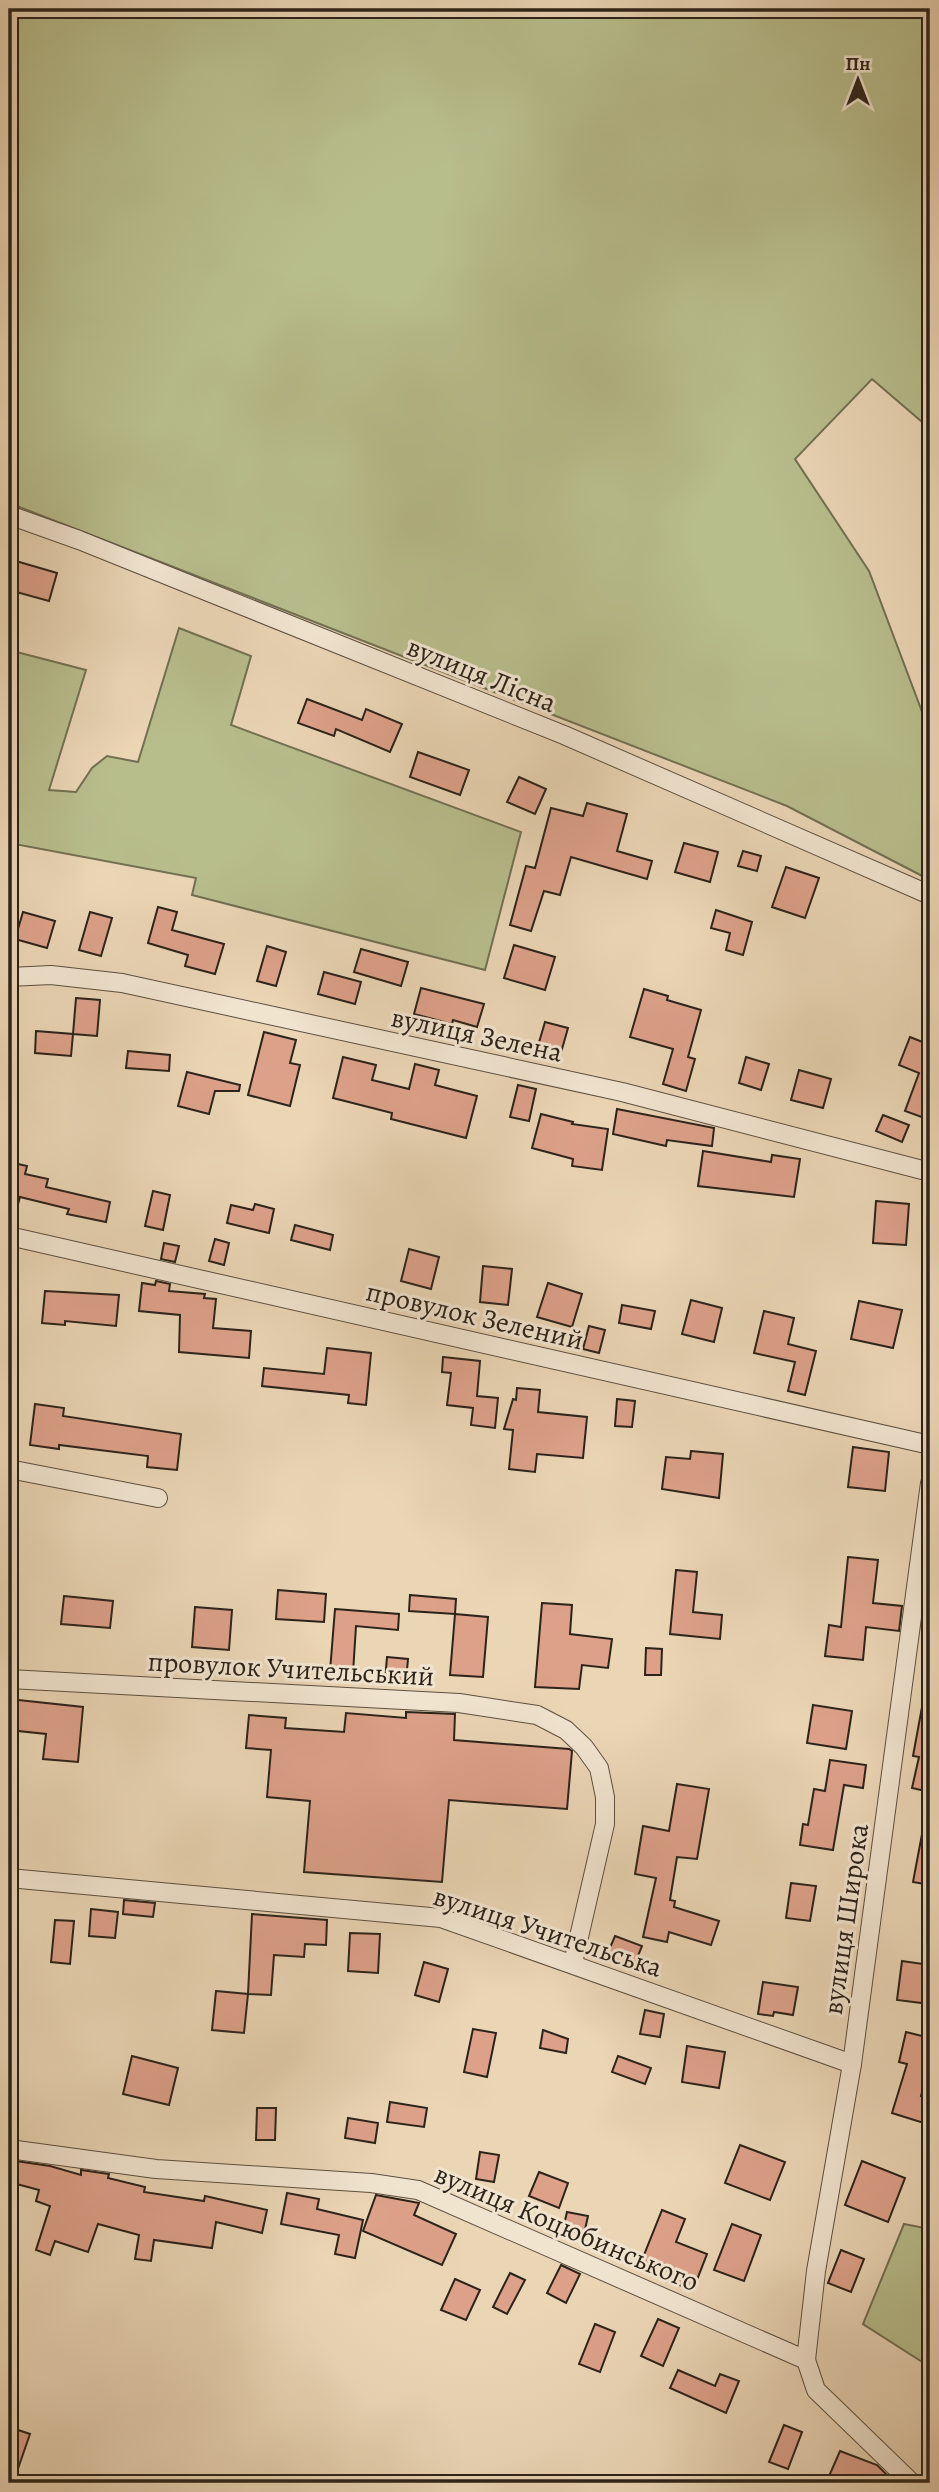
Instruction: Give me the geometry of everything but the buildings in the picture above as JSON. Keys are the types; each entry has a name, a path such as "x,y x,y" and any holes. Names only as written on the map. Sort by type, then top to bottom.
{"street":[{"name":"вулиця Лісна","path":"9,515 79,540 564,735 930,895"},
{"name":"вулиця Зелена","path":"9,977 51,975 135,986 622,1092 930,1171"},
{"name":"провулок Зелений","path":"9,1236 930,1445"},
{"path":"9,1469 158,1498"},
{"name":"вулиця Широка","path":"806,2360 816,2271 852,2064 930,1483"},
{"name":"провулок Учительський","path":"9,1679 459,1703 537,1715 566,1731 584,1747 599,1769 605,1797 605,1824 573,1963"},
{"name":"вулиця Учительська","path":"9,1878 441,1918 852,2064"},
{"name":"вулиця Коцюбинського","path":"9,2149 156,2169 371,2183 418,2190 806,2360"},
{"path":"806,2360 816,2390 912,2483"}],"green space":[{"path":"9,9 930,9 930,417 921,421 872,379 795,459 869,571 930,733 930,880 787,806 9,503"},
{"path":"179,628 251,656 231,725 521,832 485,970 192,895 196,878 9,843 9,650 86,670 49,790 76,792 92,768 107,756 138,762"},
{"path":"904,2224 930,2229 930,2367 863,2324"}]}
